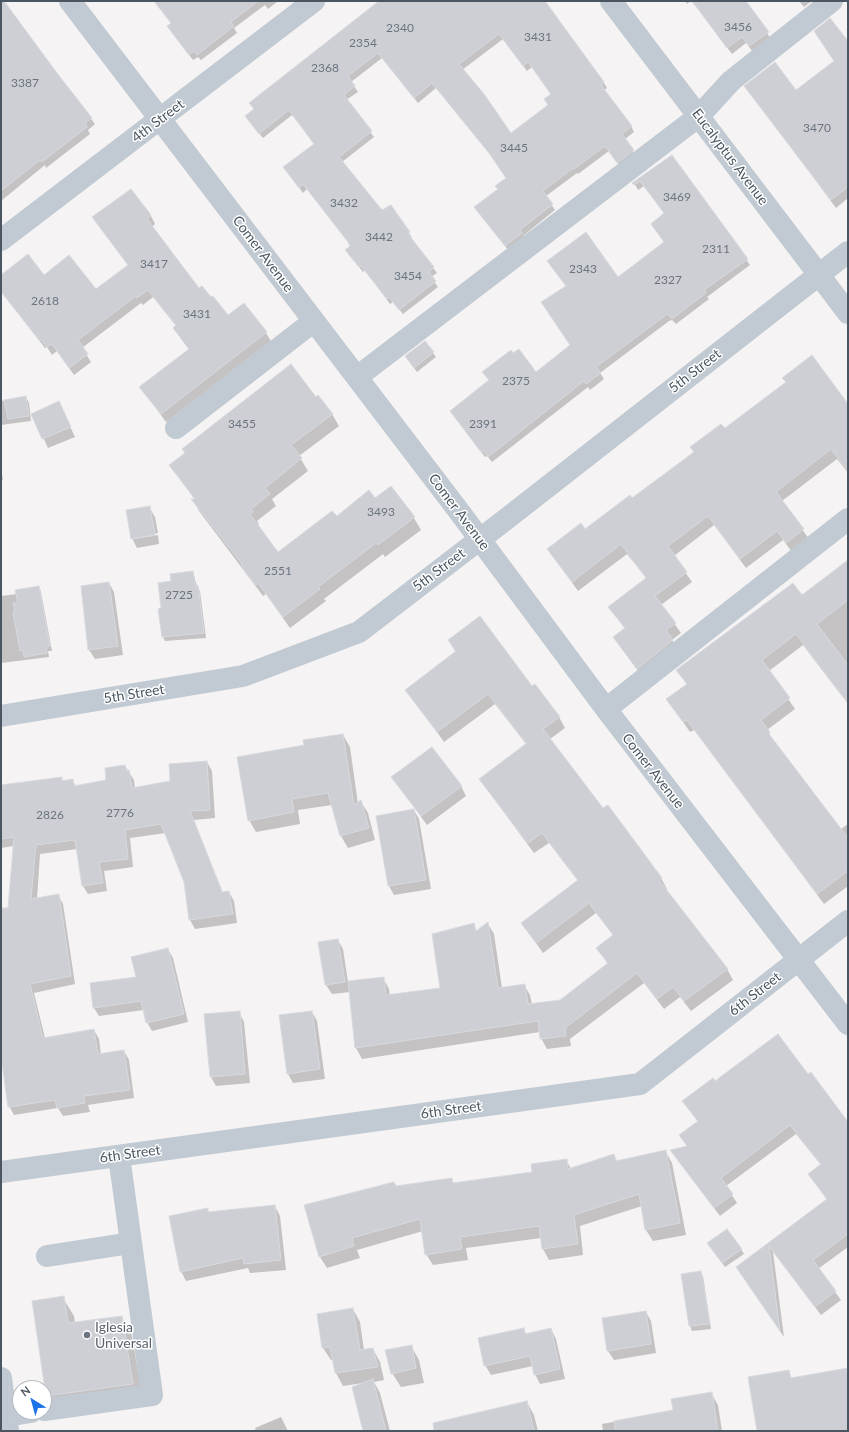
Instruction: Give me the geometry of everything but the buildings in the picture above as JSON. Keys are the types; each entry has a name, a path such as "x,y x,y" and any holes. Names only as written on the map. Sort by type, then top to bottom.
{"street":[{"name":"Comer Avenue","path":"70,1 480,539 606,709 848,1024"},
{"name":"4th Street","path":"1,240 314,1"},
{"name":"Eucalyptus Avenue","path":"611,1 848,313"},
{"path":"357,377 699,116 731,81 832,1"},
{"name":"5th Street","path":"1,716 243,676 359,632 848,252"},
{"path":"176,428 314,321"},
{"path":"606,709 848,519"},
{"name":"6th Street","path":"1,1172 640,1084 848,921"},
{"path":"52,1409 152,1395 119,1156"},
{"path":"47,1256 131,1243"},
{"path":"1,1378 7,1424"}],"place":[{"name":"Iglesia Universal","path":"87,1335"}]}
